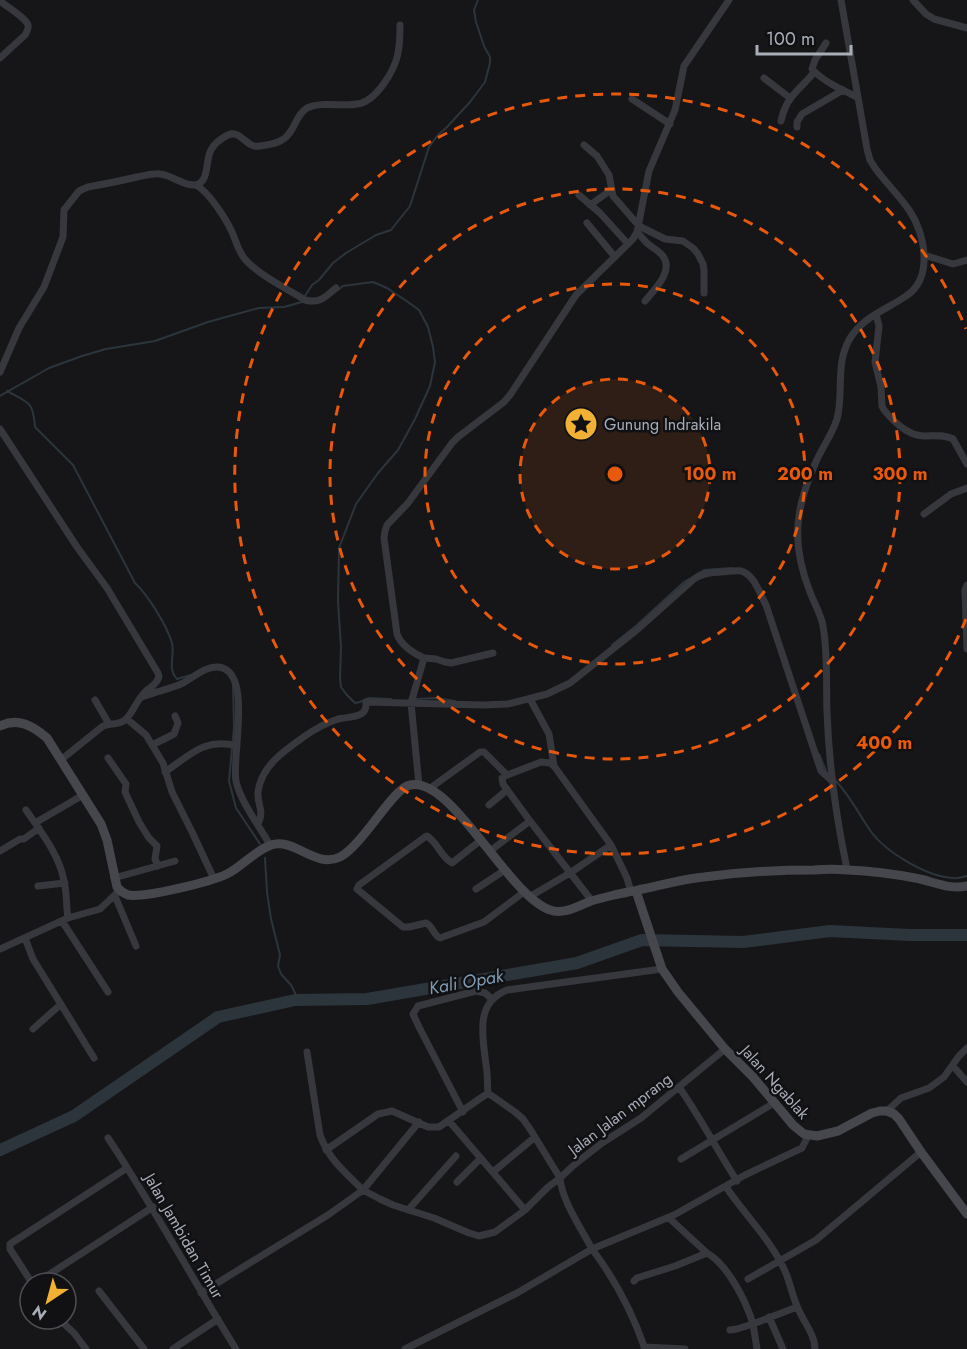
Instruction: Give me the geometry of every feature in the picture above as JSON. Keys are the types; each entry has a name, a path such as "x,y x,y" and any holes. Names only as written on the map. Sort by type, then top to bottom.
{"main road":[{"path":"0,726 16,722 35,728 47,738 62,759 106,835 117,893 140,895 181,888 214,879 238,868 261,850 278,843 322,859 333,859 340,856 367,832 394,796 410,785 419,785 429,789 446,800 526,894 548,910 557,912 671,882 767,871 847,869 915,878 943,886 967,886"},
{"name":"Jalan Ngablak","path":"634,891 660,964 678,992 793,1125 808,1136 817,1136 838,1131 872,1113 887,1111"},
{"path":"887,1111 899,1119 967,1214"}],"street":[{"path":"493,653 451,663 424,658 399,639 384,538 385,531 391,520 408,503 452,443 510,396 576,295 628,244 638,229 649,171 675,110 687,59 729,0"},
{"path":"841,0 864,139 870,160 911,212 919,231 924,255 921,279 916,287 908,296 876,314 856,329 848,342 840,371 837,421 815,464 799,516 799,549 810,591 823,624 826,646 827,712 832,781 847,869"},
{"path":"912,0 934,19 967,28"},
{"path":"0,1 24,20 28,25 28,30 0,58"},
{"path":"196,185 204,178 211,149 228,135 237,135 250,145 257,147 285,139 301,114 310,107 366,102 381,88 393,67 399,51 400,25"},
{"path":"826,43 812,65 812,69 857,97"},
{"path":"781,121 790,98 814,72"},
{"path":"764,78 790,98"},
{"path":"797,127 802,114 843,90"},
{"path":"632,99 670,124"},
{"path":"584,145 597,156 609,176 611,190 616,201 647,243 663,256 667,264 661,281 645,301"},
{"path":"0,372 19,328 44,287 64,232 64,210 80,191 88,186 154,174 165,175 196,185 208,195 230,228 246,260 256,269 305,300 313,302 320,300 336,288"},
{"path":"590,205 611,190"},
{"path":"579,195 611,224 628,244"},
{"path":"587,223 615,257"},
{"path":"638,229 665,239 683,241 693,248 703,264 705,292"},
{"path":"924,255 953,264 967,260"},
{"path":"876,314 879,326 875,363 884,410 910,433 922,436 942,435 952,439 967,464"},
{"path":"0,429 77,547 107,588 159,677 158,681 145,691 127,719 103,726 62,759"},
{"path":"924,514 951,494 967,488"},
{"path":"258,824 262,813 258,791 268,767 282,753 323,724 340,718 354,717 364,712 366,702 508,704 547,694 570,683 638,629 698,575 709,573 740,571 754,582 766,605 821,771 832,781"},
{"path":"967,585 965,590 967,649"},
{"path":"419,785 411,703 424,658"},
{"path":"141,697 179,685 209,668 223,668 230,672 237,686 238,703 233,745 237,786 270,845"},
{"path":"530,699 549,734 554,766 611,844 634,891"},
{"path":"95,700 109,724"},
{"path":"152,745 174,734 178,723 175,716"},
{"path":"127,719 146,735 163,764 172,792 214,879"},
{"path":"165,772 202,746 219,743 233,745"},
{"path":"429,789 480,752 487,754 507,775"},
{"path":"108,758 126,784 124,792 139,822 157,846 155,859 158,866"},
{"path":"554,766 541,762 507,775 502,778 502,781 592,901"},
{"path":"489,805 507,790"},
{"path":"0,851 24,839 37,826 82,795"},
{"path":"26,810 51,845 62,872 65,883 65,920 108,992"},
{"path":"490,851 530,821"},
{"path":"481,840 452,863 447,860 432,839 425,837 359,885 357,889 404,927 426,923 440,938 484,922 526,894 570,873 611,844"},
{"path":"114,878 175,861"},
{"path":"476,889 506,870"},
{"path":"38,886 65,883"},
{"path":"0,949 65,920 100,909 117,893 136,946"},
{"path":"25,938 33,959 94,1058"},
{"path":"488,1094 482,1029 486,1011 496,995 507,990 660,964"},
{"path":"463,1112 413,1014 418,1006 476,991 492,999"},
{"path":"33,1029 61,1004"},
{"path":"887,1111 901,1098 929,1088 944,1077 967,1048"},
{"name":"Jalan Jalan mprang","path":"326,1150 363,1190 380,1199 479,1236 495,1232 525,1210 574,1165 641,1118 725,1049"},
{"path":"307,1052 320,1135 326,1150 378,1114 398,1113 434,1128 449,1121 488,1094"},
{"path":"953,1066 967,1082"},
{"path":"679,1087 737,1180"},
{"path":"488,1094 523,1119 535,1137 560,1178 565,1198 592,1249 605,1266 622,1297 644,1348 685,1349"},
{"path":"681,1159 774,1103"},
{"path":"449,1121 525,1210"},
{"path":"201,1293 328,1215 363,1190 419,1122"},
{"path":"405,1349 517,1293 592,1249 669,1218 752,1172 802,1148 808,1136"},
{"path":"493,1172 535,1137"},
{"name":"Jalan Jambidan Timur","path":"108,1138 153,1207 201,1293 236,1349"},
{"path":"748,1279 819,1238 921,1152"},
{"path":"408,1210 456,1156"},
{"path":"457,1182 481,1158"},
{"path":"25,1271 9,1249 10,1244 127,1168"},
{"path":"726,1186 780,1262 787,1275 797,1307 814,1341 814,1349"},
{"path":"53,1271 153,1207"},
{"path":"669,1218 707,1253 718,1260 735,1284 753,1324 757,1349"},
{"path":"634,1281 707,1253"},
{"path":"99,1291 144,1349"},
{"path":"730,1330 797,1307"},
{"path":"770,1317 783,1349"},
{"path":"172,1349 218,1319"},
{"path":"72,1331 86,1349"}],"waterway":[{"path":"305,296 312,285 346,253 376,235 391,230 410,206 429,147 485,82 490,57 476,22 474,10 478,0"},
{"path":"338,290 343,286 373,282 387,288 419,310 428,327 435,362 430,386 415,419 398,450 356,504 339,548 341,687 355,703 369,698 391,699"},
{"path":"0,396 49,368 82,356 106,349 155,341 208,322 259,308 284,307 304,302"},
{"path":"7,391 31,407 35,427 73,465 135,583 151,603 166,628 172,643 174,675 177,679 191,675"},
{"path":"699,573 704,570 732,568"},
{"path":"612,645 689,579"},
{"path":"233,684 234,727 229,781 236,808 260,844"},
{"path":"416,699 436,698 455,701"},
{"path":"819,754 826,771"},
{"path":"834,779 850,798 872,833 887,848 920,869 943,877 967,876"},
{"path":"265,858 271,919 280,955 278,966 298,999"},
{"name":"Kali Opak","path":"0,1150 74,1116 218,1017 295,1000 367,999 577,963 642,940 743,942 830,931 967,935"}],"place":[{"name":"Gunung Indrakila","path":"581,424"}]}
